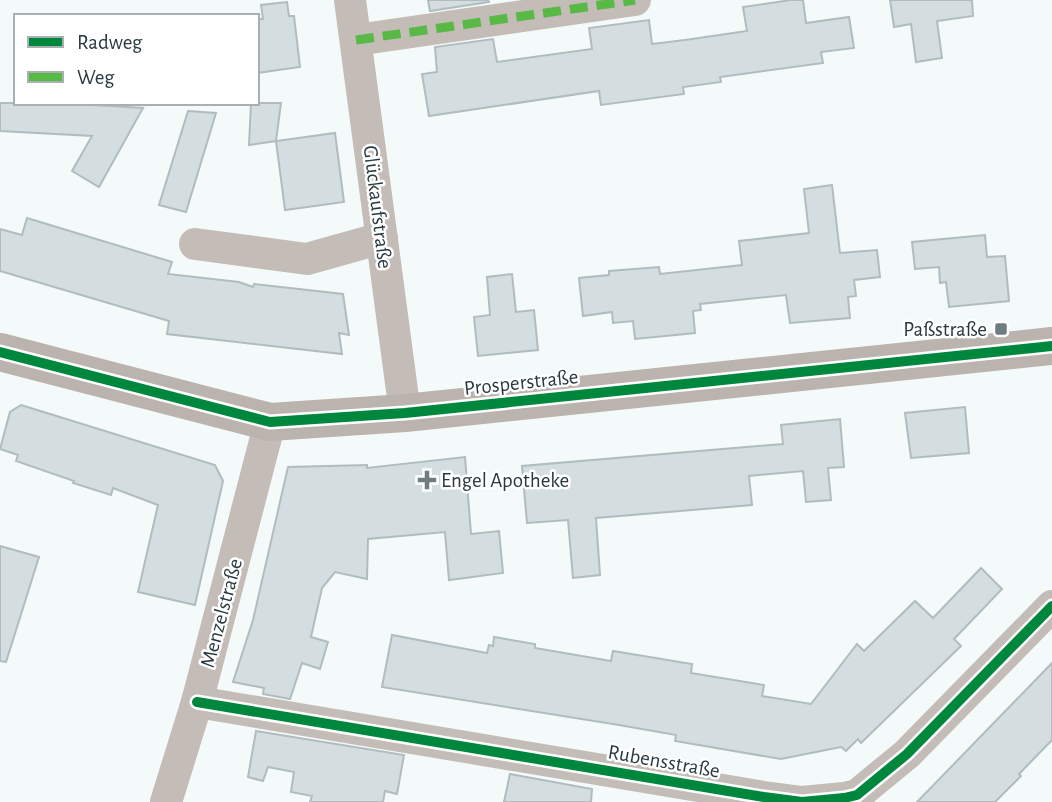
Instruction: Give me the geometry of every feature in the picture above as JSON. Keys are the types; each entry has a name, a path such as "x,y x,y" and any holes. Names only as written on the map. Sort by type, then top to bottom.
{"main road":[{"name":"Prosperstraße","path":"1,357 270,422 405,413 1052,346"}],"street":[{"name":"Glückaufstraße","path":"350,0 405,413"},
{"path":"356,40 635,0"},
{"path":"195,244 307,259 382,239"},
{"name":"Menzelstraße","path":"166,802 197,702 270,422"},
{"name":"Rubensstraße","path":"197,702 764,797 802,802 844,800 857,795 893,768 1052,606"}],"building":[{"path":"428,0 488,0 489,2 430,11"},
{"path":"803,0 806,23 849,17 854,48 821,52 823,63 720,77 721,82 683,87 684,94 601,105 599,91 429,116 422,74 437,72 435,47 493,39 497,62 592,49 589,28 649,20 652,44 685,40 747,31 743,7"},
{"path":"890,0 972,0 973,16 937,21 942,58 916,62 911,24 894,27"},
{"path":"287,2 289,16 294,16 300,67 259,73 259,19 263,19 261,5"},
{"path":"0,103 143,108 99,187 72,171 92,136 0,131"},
{"path":"281,103 276,141 249,145 251,105"},
{"path":"188,111 216,113 186,212 159,205"},
{"path":"335,133 344,202 285,210 276,141"},
{"path":"832,185 840,253 877,250 880,277 854,280 856,296 848,297 850,318 790,323 786,295 700,304 701,310 693,311 695,333 635,339 633,321 613,323 612,312 583,316 579,278 609,275 609,271 659,267 660,274 742,265 739,241 809,233 804,189"},
{"path":"27,218 172,262 168,274 239,282 253,287 254,284 343,294 349,335 339,333 342,354 167,334 169,321 0,271 0,229 22,235"},
{"path":"985,235 987,257 1005,256 1009,301 949,307 946,282 940,283 939,267 915,269 912,242"},
{"path":"512,274 516,312 534,310 538,350 478,356 474,317 490,315 487,277"},
{"path":"21,405 215,465 223,481 195,605 138,592 158,505 113,488 111,495 73,483 74,481 16,461 18,455 0,449 10,412"},
{"path":"965,407 969,453 911,458 905,413"},
{"path":"840,419 844,467 828,468 831,500 806,502 803,471 749,476 752,505 596,518 600,575 573,578 568,520 527,523 522,466 783,444 781,425"},
{"path":"465,457 471,534 499,531 503,573 449,580 445,532 368,539 367,579 335,572 322,588 311,637 328,642 320,669 302,663 290,699 263,694 264,688 233,682 253,620 288,467 367,465 367,468"},
{"path":"0,546 39,557 6,662 0,661"},
{"path":"981,568 1002,589 954,639 961,646 861,743 858,739 846,751 841,747 781,759 675,741 676,735 382,687 392,635 487,653 489,645 493,646 494,637 535,644 535,648 611,661 613,651 692,664 691,673 764,685 762,696 811,704 857,644 864,651 915,601 933,618"},
{"path":"1052,663 1052,740 1019,774 1021,776 995,802 917,802"},
{"path":"256,731 404,755 397,794 385,791 383,802 310,802 312,796 291,792 294,772 268,767 263,781 248,777"},
{"path":"510,774 592,789 591,802 504,802"}],"marked path":[{"path":"356,40 635,0"}],"cycle path":[{"path":"0,352 270,422 405,413 1052,346"},
{"path":"197,702 764,797 802,802 844,798 857,795 907,754 1052,606"}],"place":[{"name":"Paßstraße","path":"1001,329"},
{"name":"Engel Apotheke","path":"427,480"}]}
